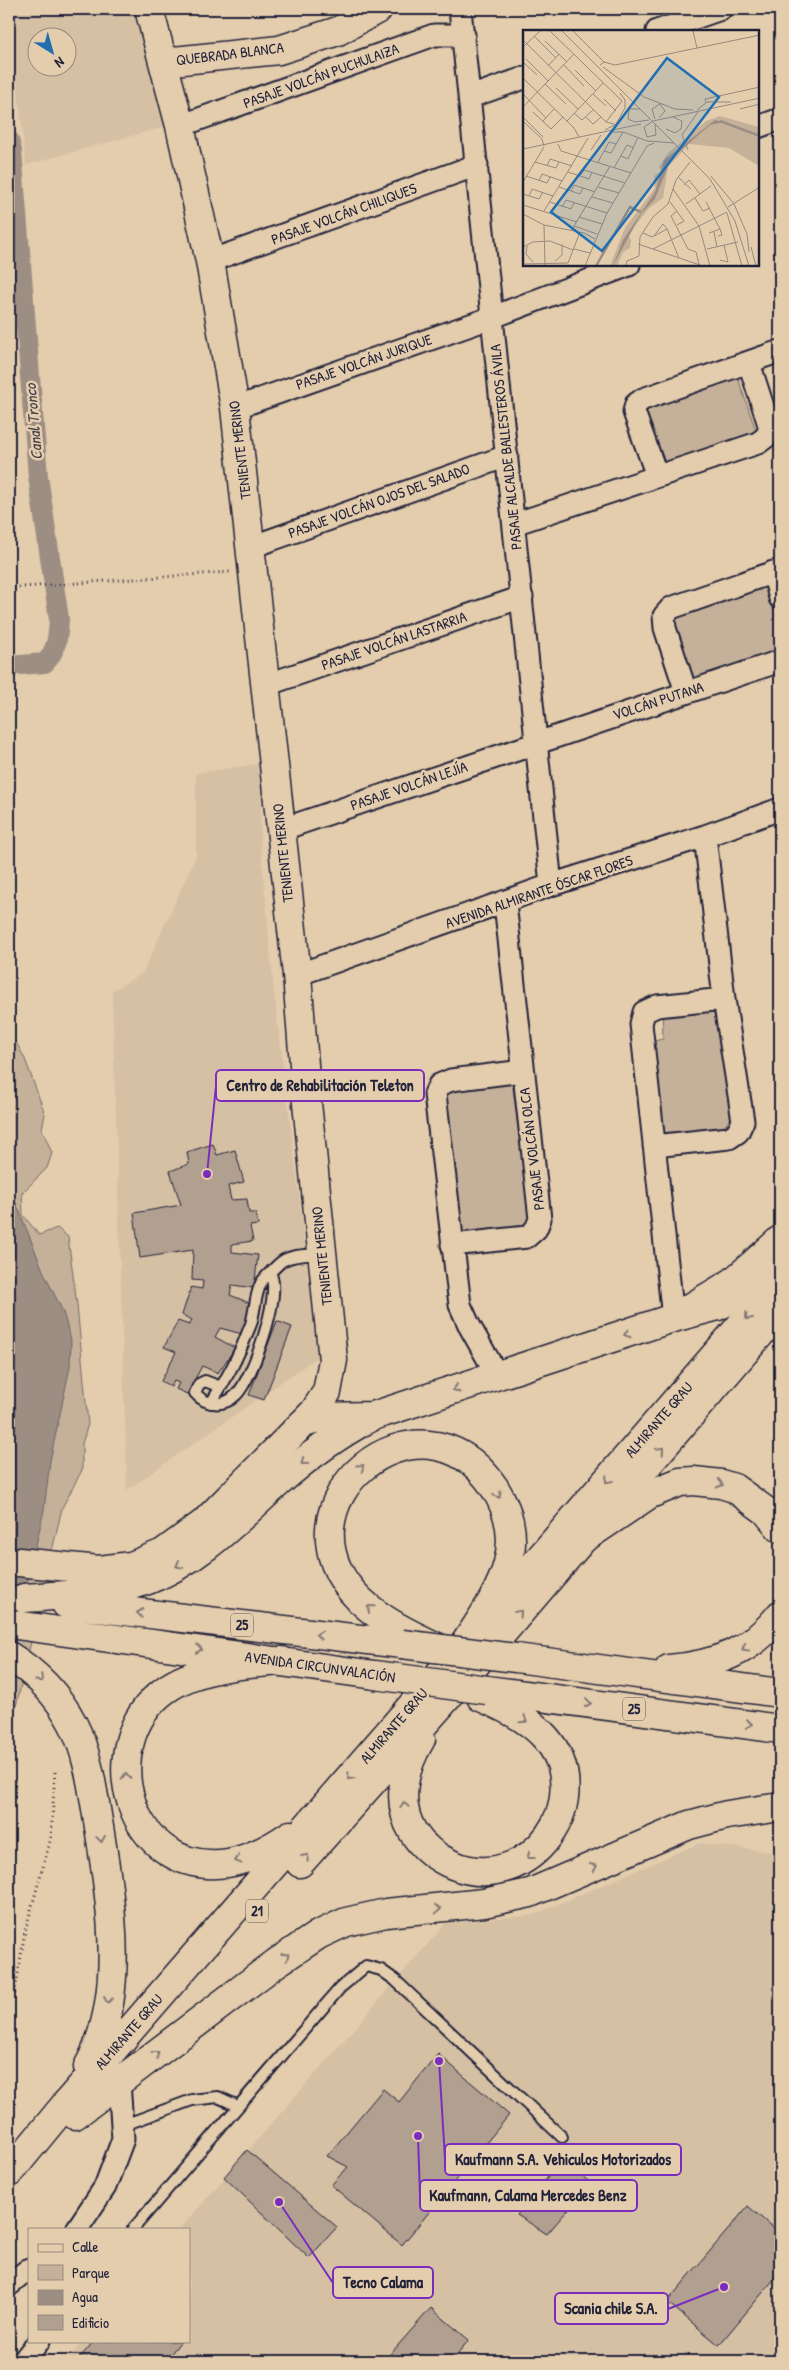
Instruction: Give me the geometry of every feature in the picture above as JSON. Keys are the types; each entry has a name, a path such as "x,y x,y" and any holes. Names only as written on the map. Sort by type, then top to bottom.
{"main road":[{"name":"TENIENTE MERINO","path":"85,1600 99,1570 131,1566 163,1553 204,1523 302,1424 327,1392 333,1360 297,975 236,408 210,261 180,126 149,9"},
{"name":"QUEBRADA BLANCA","path":"164,62 243,56 279,50 318,39 363,13"},
{"path":"673,1318 733,1282 780,1240"},
{"path":"9,1561 85,1600 147,1581 186,1562 219,1538 278,1483 319,1449 348,1429 373,1416 673,1318 718,1306 740,1296 780,1273"},
{"name":"ALMIRANTE GRAU","path":"9,2173 70,2110 312,1821 464,1649 780,1280"},
{"name":"ALMIRANTE GRAU","path":"9,2179 439,1707 464,1649 583,1540 780,1311"},
{"path":"333,1360 338,1378 348,1396 373,1416"},
{"path":"302,1424 322,1417 373,1416"},
{"path":"407,1639 373,1612 348,1585 334,1560 331,1522 335,1507 348,1480 368,1461 397,1448 411,1445 426,1445 456,1453 484,1474 505,1506 512,1530 510,1558 500,1588 464,1649"},
{"path":"583,1540 650,1494 665,1486 694,1481 721,1484 734,1488 766,1511 780,1528"},
{"name":"AVENIDA CIRCUNVALACIÓN","path":"16,1597 85,1600 407,1639 516,1658 780,1693"},
{"name":"AVENIDA CIRCUNVALACIÓN","path":"9,1624 85,1600 282,1661 456,1686 484,1693 780,1729"},
{"path":"622,1671 680,1668 717,1659 750,1645 764,1635 780,1615"},
{"path":"9,1656 42,1681 64,1709 80,1740 91,1783 110,1907 112,1939 111,1980 104,2027 70,2110"},
{"path":"282,1661 256,1663 205,1673 166,1690 145,1710 130,1741 126,1760 127,1790 136,1814 152,1837 171,1854 197,1862 226,1863 241,1860 274,1846 312,1821"},
{"path":"439,1707 416,1747 407,1772 403,1798 407,1818 416,1838 445,1862 472,1870 501,1869 524,1860 544,1843 553,1830 559,1817 564,1794 563,1769 553,1748 537,1730 484,1693"},
{"path":"70,2110 119,2082 276,1963 304,1943 332,1928 386,1913 458,1907 530,1893 689,1825 727,1815 780,1807"}],"street":[{"name":"PASAJE ALCALDE BALLESTEROS ÁVILA","path":"460,9 551,885"},
{"path":"660,30 721,9"},
{"name":"PASAJE VOLCÁN PUCHULAIZA","path":"180,126 434,35 464,35"},
{"path":"470,97 523,78"},
{"path":"759,127 780,119"},
{"name":"PASAJE VOLCÁN CHILIQUES","path":"210,261 477,165"},
{"name":"PASAJE VOLCÁN JURIQUE","path":"236,408 626,266"},
{"path":"657,476 634,412 636,404 643,399 780,351"},
{"path":"514,524 758,443 766,437 770,428 749,363"},
{"name":"PASAJE VOLCÁN OJOS DEL SALADO","path":"253,558 507,456"},
{"path":"686,692 665,628 664,616 671,608 777,571 780,598"},
{"name":"PASAJE VOLCÁN LASTARRIA","path":"266,685 522,597"},
{"name":"VOLCÁN PUTANA","path":"537,742 780,661"},
{"name":"PASAJE VOLCÁN LEJÍA","path":"280,830 537,742"},
{"name":"AVENIDA ALMIRANTE ÓSCAR FLORES","path":"297,975 505,903 551,885 705,836 780,808"},
{"path":"654,1146 729,1138 738,1132 743,1121 724,999 705,836"},
{"name":"PASAJE VOLCÁN OLCA","path":"452,1245 526,1237 536,1230 540,1219 505,903"},
{"path":"673,1318 641,1024 644,1012 657,1006 724,999"},
{"name":"PASAJE VOLCÁN OLCA","path":"498,1376 470,1327 460,1305 435,1094 439,1085 451,1080 523,1071"},
{"path":"83,2226 105,2187 123,2139 124,2125 119,2082"},
{"path":"9,2285 28,2270"},
{"path":"22,2361 38,2342"}],"lane":[{"path":"211,1403 223,1383 250,1325 261,1283 284,1260 322,1254"},
{"path":"242,1386 209,1381 201,1382 197,1386 195,1393 216,1404 228,1401 236,1395 242,1386 263,1338 274,1286 271,1275"},
{"path":"134,2228 340,1988 366,1966 381,1970 395,1980 562,2137"},
{"path":"124,2125 192,2100 218,2097 238,2106"}],"path":[{"path":"9,588 94,583 253,558"},
{"path":"9,2028 25,1931 51,1838 54,1772"}],"shaded area":[{"path":"9,9 139,9 168,126 26,165"},
{"path":"263,763 260,835 273,983 319,1356 127,1490 112,991 143,973 196,856 196,773"},
{"path":"700,1843 780,1853 780,2361 65,2361 82,2342 190,2342 190,2228 181,2228 446,1923 533,1915"}],"green space":[{"path":"737,375 756,431 664,463 645,407"},
{"path":"766,587 780,632 780,656 693,684 672,617"},
{"path":"717,1000 731,1118 718,1134 673,1139 659,1127 649,1042 663,1039 662,1006"},
{"path":"9,1036 16,1042 25,1059 45,1114 42,1129 52,1153 47,1168 22,1193 23,1215 39,1235 57,1228 68,1237 77,1305 88,1424 82,1444 82,1470 62,1508 9,1737"},
{"path":"512,1081 531,1228 461,1237 442,1091"}],"water":[{"path":"9,1185 44,1273 63,1312 71,1340 70,1367 50,1461 44,1510 9,1663"}],"building":[{"path":"213,1144 217,1155 235,1150 244,1182 228,1186 231,1200 247,1199 249,1213 256,1213 258,1225 250,1226 253,1241 232,1244 232,1252 258,1255 254,1288 232,1285 230,1295 252,1304 242,1334 220,1328 215,1337 235,1348 218,1373 202,1366 187,1394 176,1389 179,1383 174,1381 171,1387 161,1381 176,1352 164,1347 178,1321 189,1325 192,1320 182,1315 191,1287 202,1289 203,1281 192,1280 193,1250 140,1258 134,1213 181,1205 170,1171 189,1164 187,1152"},
{"path":"277,1321 292,1327 264,1400 249,1395"},
{"path":"438,2054 509,2115 402,2245 331,2185 348,2167 327,2156 383,2089 399,2102"},
{"path":"247,2150 337,2227 309,2258 224,2177"},
{"path":"561,2161 591,2183 547,2234 517,2215"},
{"path":"748,2206 780,2234 780,2272 719,2345 667,2302"},
{"path":"431,2308 469,2340 451,2361 384,2361"},
{"path":"93,2342 180,2342 165,2361 77,2361"}],"waterway":[{"name":"Canal Tronco","path":"9,140 12,151 38,476 59,619 56,643 45,663 9,666"}],"place":[{"name":"Centro de Rehabilitación Teleton","path":"207,1174"},
{"name":"Kaufmann S.A. Vehiculos Motorizados","path":"439,2061"},
{"name":"Kaufmann, Calama Mercedes Benz","path":"418,2136"},
{"name":"Tecno Calama","path":"279,2202"},
{"name":"Scania chile S.A.","path":"724,2287"}]}
